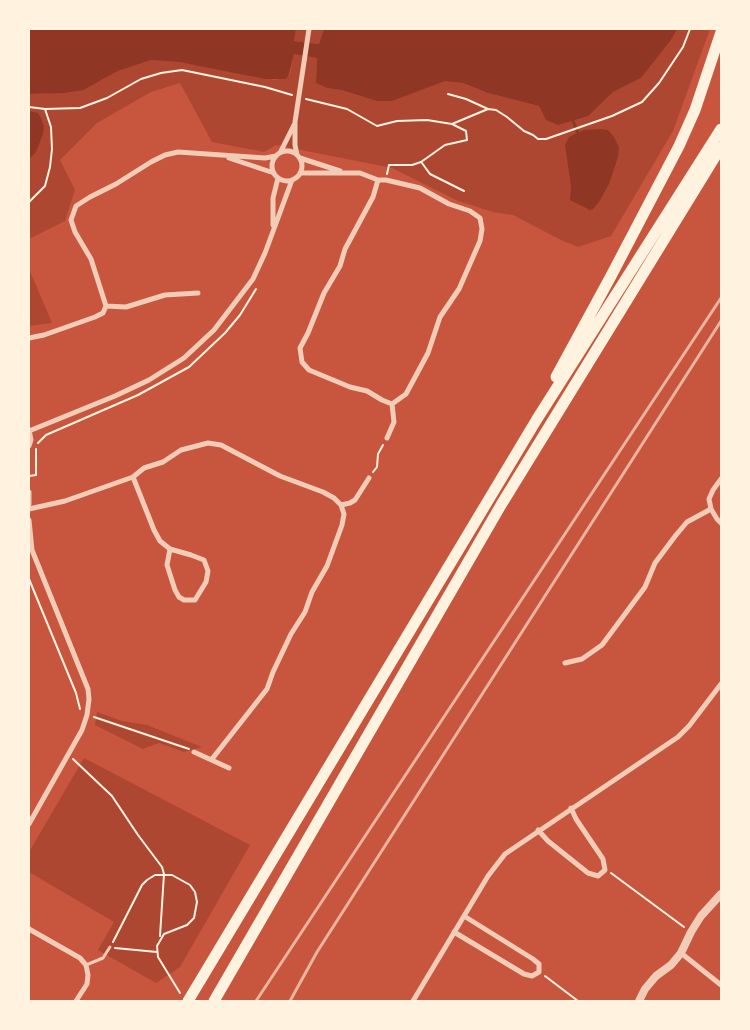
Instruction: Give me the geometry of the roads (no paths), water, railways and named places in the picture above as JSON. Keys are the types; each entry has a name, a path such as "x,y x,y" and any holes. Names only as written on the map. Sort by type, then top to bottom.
{"highway":[{"path":"537,419 540,406 612,276 679,146 695,110 721,32"},
{"path":"185,998 537,419 721,129"},
{"path":"214,1001 501,505 721,147"},
{"path":"681,213 691,204 721,157"}],"street":[{"path":"300,173 301,163 294,146 296,122 302,98 303,70 309,29"},
{"path":"273,230 273,198 276,176 272,164 296,122"},
{"path":"29,338 44,335 103,313 106,306 91,259 75,232 71,220 76,206 151,162 165,155 178,152 265,158 288,151 348,173"},
{"path":"222,155 287,181 292,180"},
{"path":"29,446 31,440 29,431 115,396 148,380 184,358 214,330 253,279 265,253 292,180 300,173 360,173 378,180 420,188 448,204 470,211 480,218 482,229 480,241 459,289 440,317 428,353 406,394 392,404"},
{"path":"378,180 373,197 345,249 340,266 324,293 300,348 302,362 310,370 350,387 366,391 392,404"},
{"path":"106,306 126,307 166,295 198,293"},
{"path":"387,438 394,422 392,404"},
{"path":"29,509 65,501 133,477 144,468 162,462 181,450 208,443 221,445 280,476 323,492 334,498 341,505 344,514 342,525 327,566 291,634 273,672 268,689 212,759"},
{"path":"133,477 160,541 170,549 191,554 204,560 208,571 206,582 195,600 184,600 179,597 175,590 167,565 170,549"},
{"path":"341,505 350,504 356,500 369,478"},
{"path":"721,479 709,499 711,509 721,523"},
{"path":"29,492 29,504"},
{"path":"565,663 582,659 602,645 645,587 655,563 676,535 687,522 711,509"},
{"path":"29,520 32,550 88,689 87,714 82,730 29,824"},
{"path":"413,1001 496,864 505,854 678,736 690,726 721,684"},
{"path":"194,752 229,768"},
{"path":"538,830 548,841 588,873 598,876 605,870 604,859 576,819 571,808"},
{"path":"639,1001 645,989 656,976 671,965 682,953 691,932 701,916 721,894"},
{"path":"454,932 524,974 532,976 539,972 539,964 533,959 464,916"},
{"path":"29,929 80,958 86,965 87,984 76,1001"},
{"path":"682,953 721,985"}],"lane":[{"path":"86,965 102,958 110,948"}],"waterway":[{"path":"573,121 578,133"}],"railway":[{"path":"256,1001 721,298"},
{"path":"290,1001 317,952 721,321"}]}
